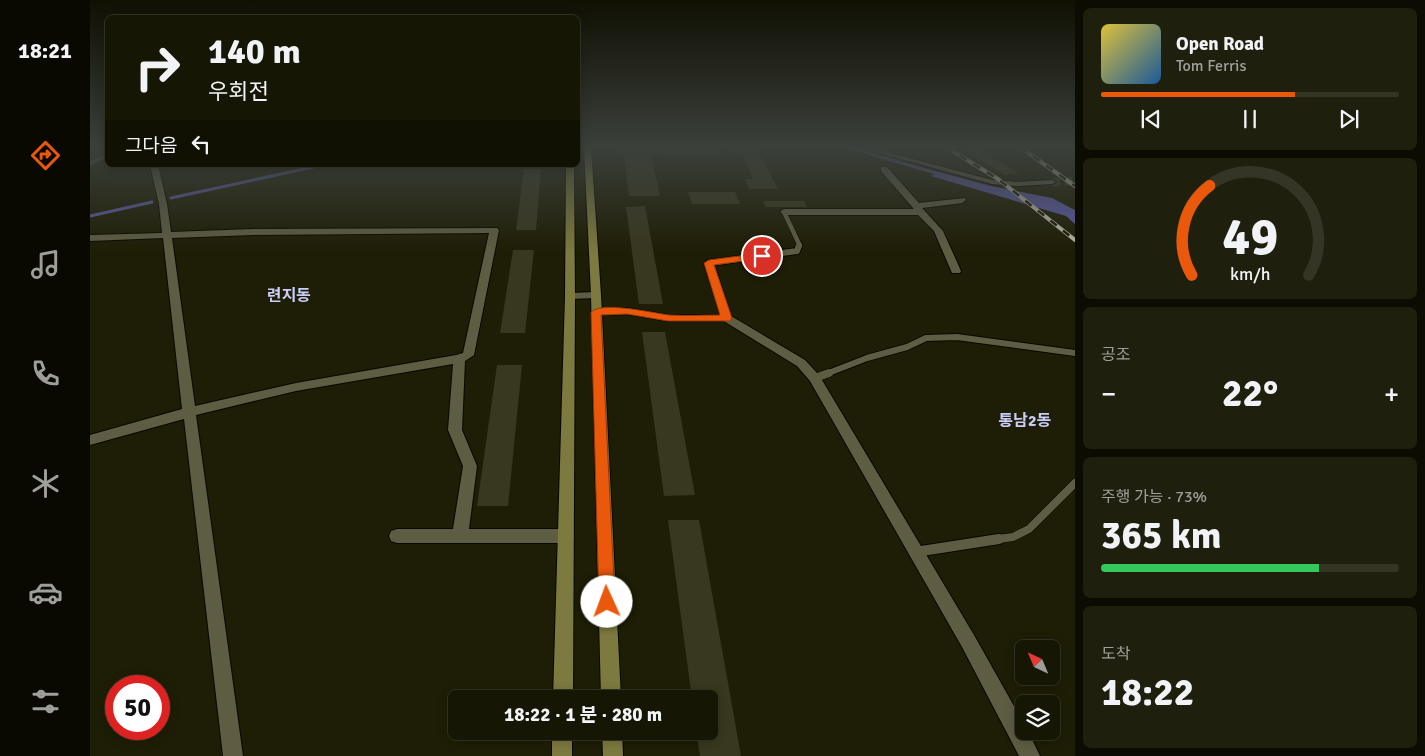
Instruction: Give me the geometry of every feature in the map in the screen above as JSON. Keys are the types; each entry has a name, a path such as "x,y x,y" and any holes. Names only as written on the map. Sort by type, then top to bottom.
{"main road":[{"path":"563,690 570,296 570,182"},
{"path":"589,182 596,295 611,690"},
{"path":"562,740 562,756"},
{"path":"612,740 613,756"}],"street":[{"path":"158,182 163,204 233,756"},
{"path":"896,182 919,209 938,226 956,271"},
{"path":"996,182 1017,184 1047,182"},
{"path":"784,212 919,209 962,200"},
{"path":"90,238 167,237 263,232 494,230 468,355 459,359 296,387 190,412 90,440"},
{"path":"709,263 726,318 800,363 815,378 968,641 1030,756"},
{"path":"459,359 455,430 470,466 460,535"},
{"path":"397,536 566,536"}],"lane":[{"path":"709,263 797,251 800,246 784,212"},
{"path":"570,296 596,295"},
{"path":"596,312 627,311 668,318 726,318"},
{"path":"815,378 867,358 907,347 926,338 941,336 1075,353"},
{"path":"915,552 1014,537 1029,528 1075,483"}],"shaded area":[{"path":"952,182 977,182 1052,198 1075,210 1075,224 1066,216"}],"building":[{"path":"522,182 540,182 536,230 516,230"},
{"path":"627,182 657,182 660,196 629,196"},
{"path":"746,182 774,182 778,189 749,189"},
{"path":"688,192 735,192 740,204 692,204"},
{"path":"763,201 804,201 807,207 766,207"},
{"path":"645,206 663,304 639,304 626,207"},
{"path":"513,250 534,250 525,333 500,333"},
{"path":"642,332 665,332 695,495 664,496"},
{"path":"497,365 522,365 508,506 477,506"},
{"path":"668,520 699,520 741,756 700,756 697,740 718,740 718,690 691,690"}],"waterway":[{"path":"171,198 243,182"},
{"path":"90,216 152,202"}],"railway":[{"path":"1002,182 1075,240"},
{"path":"1070,182 1075,186"}],"district":[{"name":"련지동","path":"289,295"},
{"name":"통남2동","path":"1025,420"}],"route":[{"path":"607,602 596,312 627,311 668,318 726,318 709,263 762,256"}]}
